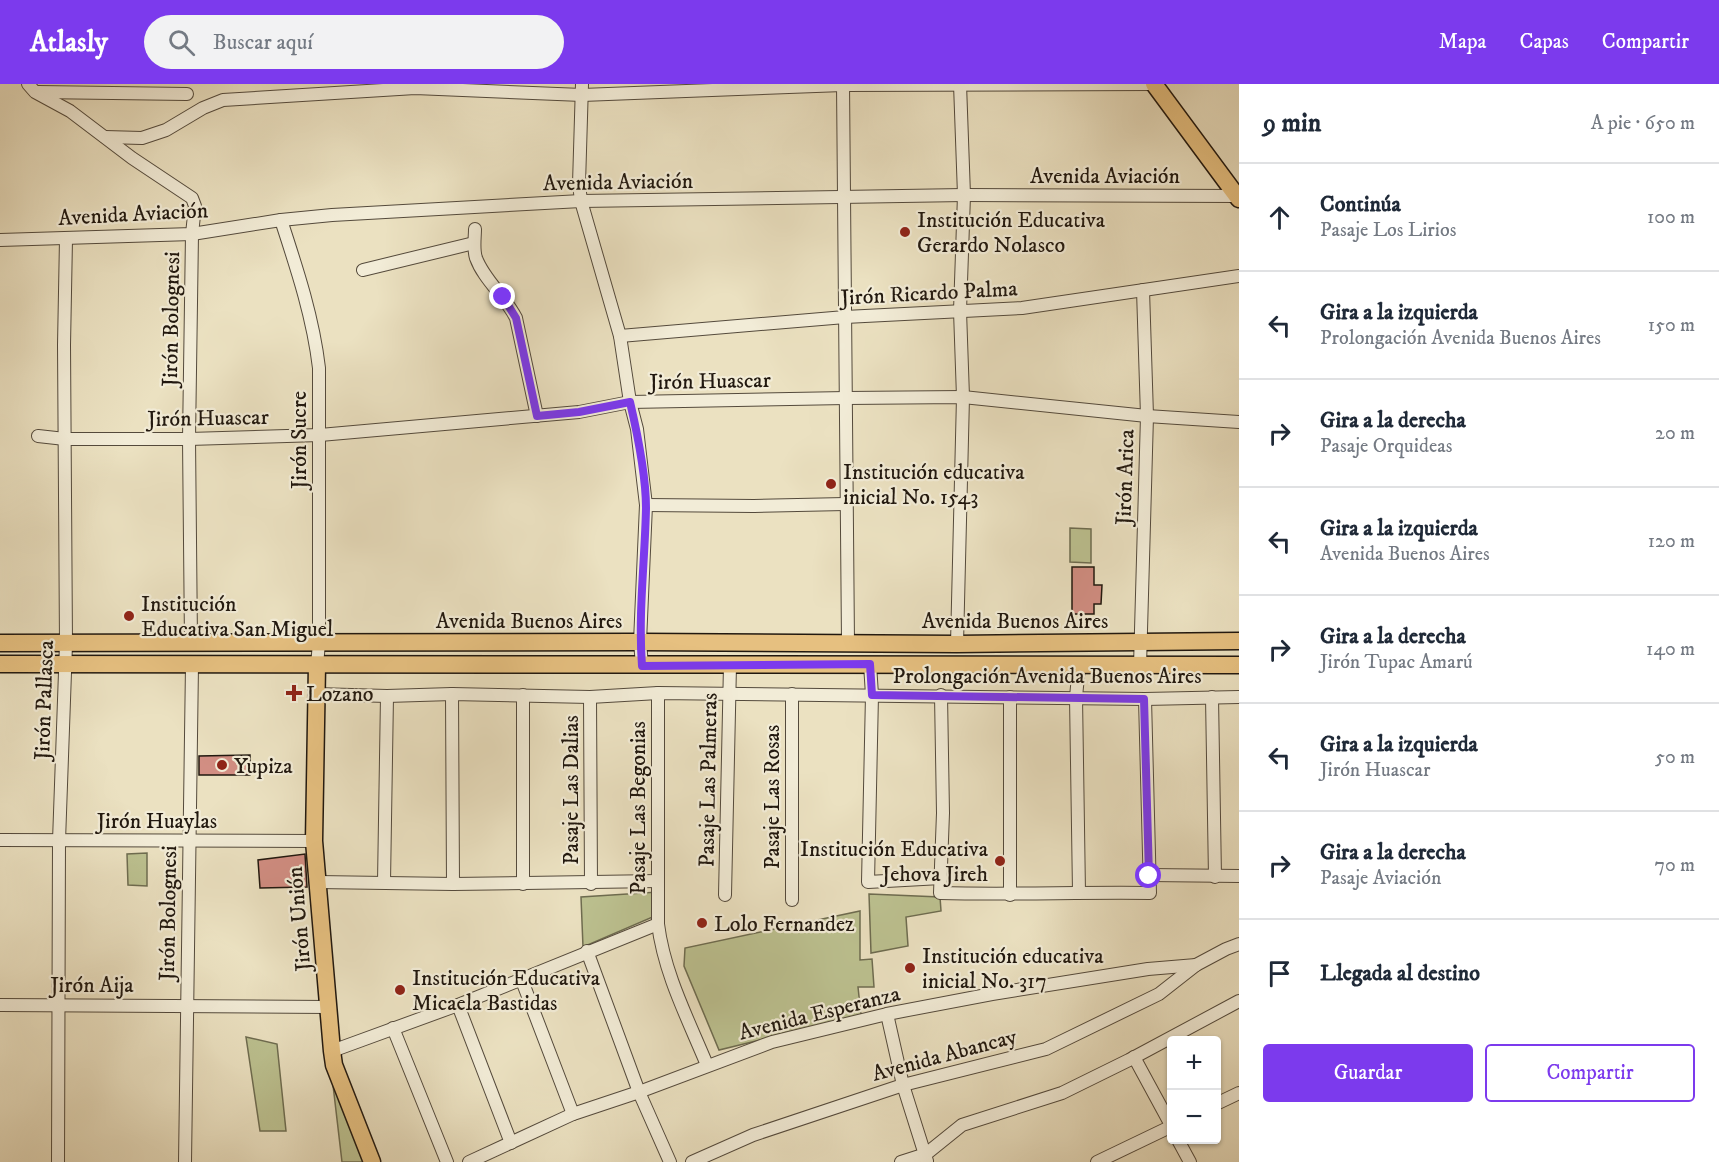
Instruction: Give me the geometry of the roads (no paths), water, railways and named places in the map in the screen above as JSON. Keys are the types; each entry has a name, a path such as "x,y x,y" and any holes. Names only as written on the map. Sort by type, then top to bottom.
{"main road":[{"path":"1154,84 1238,197"},
{"name":"Avenida Buenos Aires","path":"0,643 848,642 957,644 1239,641"},
{"name":"Avenida Buenos Aires","path":"0,664 1239,665"},
{"name":"Jirón Unión","path":"317,665 314,841 332,1051 334,1065 372,1162"}],"street":[{"path":"105,137 142,138 166,130 188,116 223,100 404,89 582,89 843,84 1154,84"},
{"path":"843,84 848,642"},
{"path":"957,644 963,397 960,311 964,195 960,84"},
{"path":"32,88 187,89 188,116"},
{"name":"Jirón Bolognesi","path":"32,88 70,111 132,158 192,198 195,206 192,234 189,439 191,642"},
{"path":"582,89 579,184 581,201 620,336 630,402 637,429 646,505 640,642 642,666"},
{"name":"Avenida Aviación","path":"0,240 192,234 281,220 581,201 964,195 1238,197"},
{"name":"Jirón Sucre","path":"281,220 301,280 315,334 319,368 319,643 317,665"},
{"path":"475,229 476,256 484,273 516,318 537,416"},
{"name":"Jirón Pallasca","path":"58,1162 59,841 66,644 66,239"},
{"path":"363,270 474,243"},
{"name":"Jirón Ricardo Palma","path":"620,336 845,317 1022,308 1239,276"},
{"name":"Jirón Arica","path":"1140,666 1147,416 1143,290"},
{"name":"Jirón Huascar","path":"38,436 65,439 189,439 320,435 579,412 630,402 846,398 963,397 1147,416 1239,422"},
{"path":"646,505 845,504"},
{"path":"870,664 872,695 868,882 940,878"},
{"name":"Jirón Bolognesi","path":"185,1162 192,665"},
{"name":"Pasaje Las Palmeras","path":"725,895 730,665"},
{"path":"1078,666 1076,697 1079,892"},
{"name":"Prolongación Avenida Buenos Aires","path":"316,694 591,697 658,693 1144,699 1239,696"},
{"name":"Pasaje Las Begonias","path":"658,693 658,924 671,978 707,1065"},
{"path":"452,694 453,884"},
{"name":"Pasaje Las Rosas","path":"792,694 792,900"},
{"path":"523,695 523,884"},
{"path":"941,695 944,813 940,893 1010,895 1079,892 1150,893 1144,699"},
{"path":"384,882 387,696"},
{"name":"Pasaje Las Dalias","path":"591,697 591,884"},
{"path":"1010,697 1010,895"},
{"path":"1212,697 1215,877"},
{"name":"Jirón Huaylas","path":"0,840 314,841"},
{"path":"1149,876 1239,876"},
{"path":"318,882 591,884 658,881"},
{"path":"332,1051 458,1005 658,924"},
{"path":"1196,964 1239,945"},
{"path":"588,951 639,1092 670,1162"},
{"name":"Avenida Esperanza","path":"469,1162 497,1157 511,1143 573,1114 772,1042 887,1014 992,994 1196,964"},
{"name":"Avenida Abancay","path":"692,1162 753,1135 903,1085 1046,1049 1159,994 1196,964"},
{"path":"521,978 573,1114"},
{"path":"901,1162 927,1158 962,1125 1062,1093 1239,1001"},
{"name":"Jirón Aija","path":"0,1005 328,1007"},
{"path":"458,1005 511,1143"},
{"path":"887,1014 903,1085 927,1158"},
{"path":"393,1029 447,1162"},
{"path":"1134,1057 1167,1119"},
{"path":"1221,1102 1239,1093"},
{"path":"1096,1162 1167,1128"},
{"path":"1180,1144 1190,1162"}],"place":[{"name":"Institución Educativa Gerardo Nolasco","path":"905,232"},
{"name":"Institución educativa inicial No. 1543","path":"831,484"},
{"name":"Institución Educativa San Miguel","path":"129,616"},
{"name":"Lozano","path":"294,693"},
{"name":"Yupiza","path":"222,765"},
{"name":"Institución Educativa Jehova Jireh","path":"1000,861"},
{"name":"Lolo Fernandez","path":"702,923"},
{"name":"Institución educativa inicial No. 317","path":"910,968"},
{"name":"Institución Educativa Micaela Bastidas","path":"400,990"}]}
